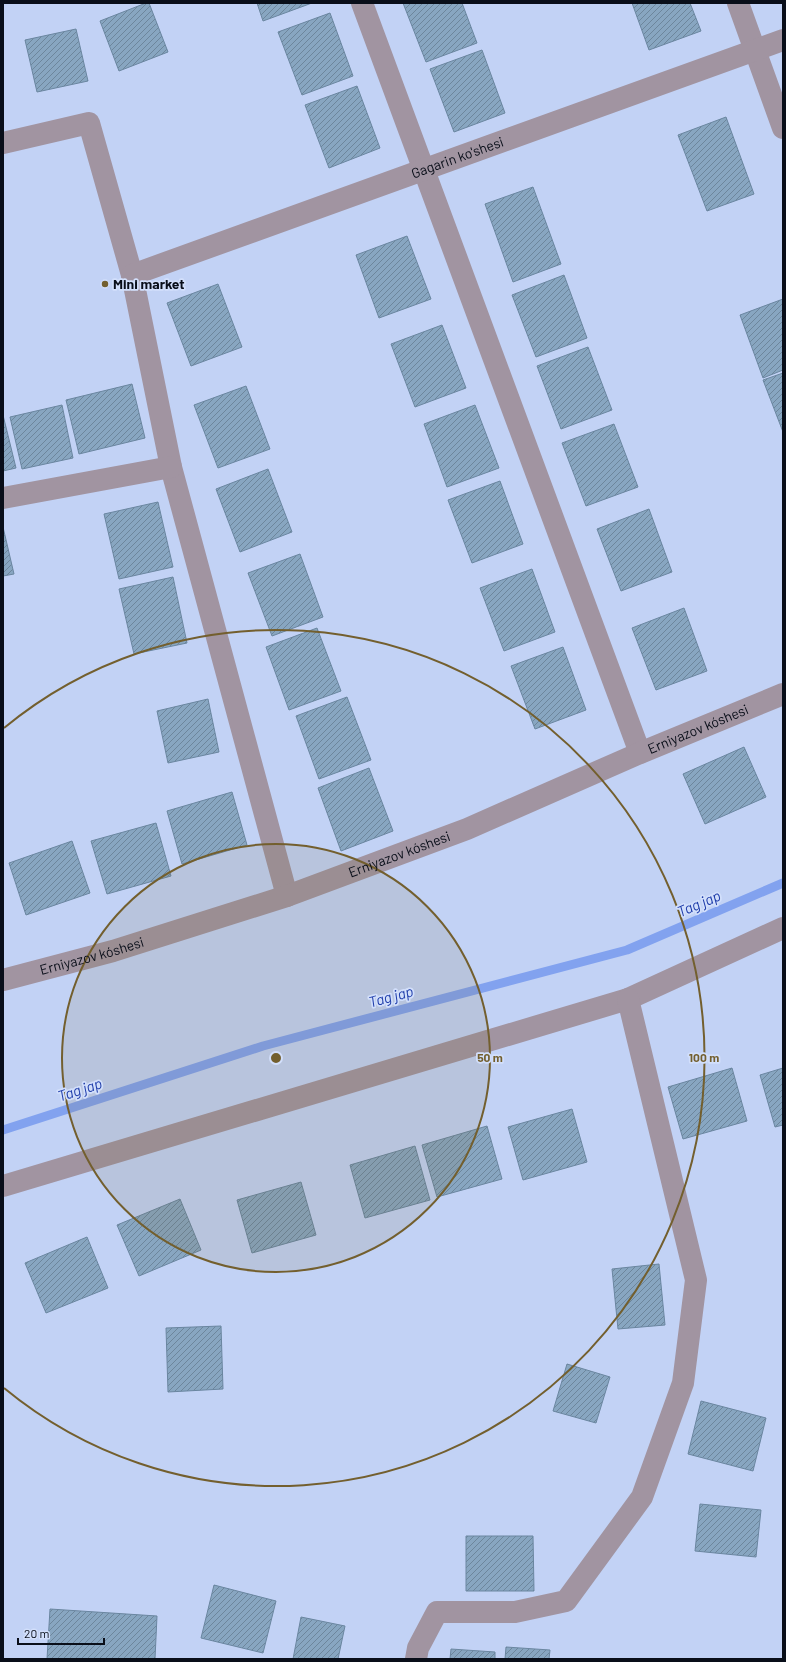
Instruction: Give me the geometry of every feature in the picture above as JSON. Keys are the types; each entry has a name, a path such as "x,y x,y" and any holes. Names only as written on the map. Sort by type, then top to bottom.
{"street":[{"path":"362,3 423,171 640,752"},
{"path":"738,3 783,128"},
{"name":"Gagarin ko'shesi","path":"132,275 783,40"},
{"path":"3,143 88,123 132,275 171,466 287,896"},
{"path":"3,498 171,466"},
{"name":"Erniyazov kóshesi","path":"3,980 114,951 287,896 467,829 640,752 783,694"},
{"path":"3,1186 628,999 783,928"},
{"path":"416,1659 418,1648 437,1612 515,1612 566,1602 642,1498 683,1383 696,1280 628,999"}],"building":[{"path":"149,3 168,52 119,71 100,21"},
{"path":"257,3 312,3 263,21"},
{"path":"403,3 462,3 477,43 426,62"},
{"path":"632,3 690,3 701,31 649,50"},
{"path":"330,13 353,76 302,95 278,32"},
{"path":"76,29 88,81 37,92 25,40"},
{"path":"482,50 505,113 454,132 430,69"},
{"path":"357,86 380,148 329,168 305,105"},
{"path":"726,117 754,194 707,211 678,135"},
{"path":"533,187 561,264 513,282 485,204"},
{"path":"407,236 431,299 379,318 356,255"},
{"path":"564,275 587,338 536,357 512,295"},
{"path":"218,284 242,347 191,366 167,303"},
{"path":"783,299 783,370 763,378 740,315"},
{"path":"442,325 466,388 415,407 391,344"},
{"path":"588,347 612,410 561,429 537,366"},
{"path":"783,373 783,432 763,380"},
{"path":"132,384 145,438 79,454 66,400"},
{"path":"246,386 270,449 218,468 194,405"},
{"path":"62,405 73,458 22,469 10,417"},
{"path":"475,405 499,468 447,487 424,424"},
{"path":"3,415 16,468 3,471"},
{"path":"614,424 638,487 586,506 562,443"},
{"path":"268,469 292,532 240,552 216,489"},
{"path":"500,481 523,544 472,563 448,500"},
{"path":"158,502 173,567 119,579 104,514"},
{"path":"649,509 672,572 621,591 597,529"},
{"path":"3,527 14,574 3,576"},
{"path":"300,554 323,617 272,636 248,573"},
{"path":"532,569 555,632 504,651 480,588"},
{"path":"173,577 187,643 134,654 119,589"},
{"path":"684,608 707,671 656,690 632,628"},
{"path":"317,628 341,691 289,710 266,647"},
{"path":"563,647 586,710 535,729 511,666"},
{"path":"347,697 371,760 319,779 296,716"},
{"path":"208,699 219,752 168,763 157,711"},
{"path":"744,747 766,797 705,824 683,774"},
{"path":"369,768 393,831 341,851 318,788"},
{"path":"232,792 247,845 182,864 167,811"},
{"path":"156,823 171,876 107,894 91,841"},
{"path":"72,841 90,893 26,915 9,863"},
{"path":"732,1068 747,1121 683,1139 668,1087"},
{"path":"783,1068 783,1125 775,1127 760,1075"},
{"path":"572,1109 587,1162 523,1180 508,1127"},
{"path":"487,1126 502,1179 437,1197 422,1145"},
{"path":"415,1146 430,1200 365,1218 350,1165"},
{"path":"301,1182 316,1235 252,1253 237,1200"},
{"path":"180,1199 201,1250 139,1276 117,1225"},
{"path":"87,1237 108,1288 46,1313 25,1263"},
{"path":"659,1264 665,1325 618,1329 612,1269"},
{"path":"221,1326 223,1389 168,1392 166,1328"},
{"path":"567,1364 610,1377 596,1423 553,1411"},
{"path":"701,1401 766,1418 753,1471 688,1454"},
{"path":"700,1504 761,1510 756,1557 695,1551"},
{"path":"466,1536 533,1536 534,1591 466,1591"},
{"path":"214,1585 276,1601 263,1653 201,1638"},
{"path":"50,1609 157,1616 155,1659 47,1659"},
{"path":"301,1617 345,1626 338,1659 293,1659"},
{"path":"506,1647 550,1650 549,1659 505,1659"},
{"path":"451,1649 495,1652 495,1659 450,1659"}],"waterway":[{"name":"Tag jap","path":"3,1130 263,1046 627,950 783,883"}],"place":[{"name":"Mini market","path":"105,284"}]}
